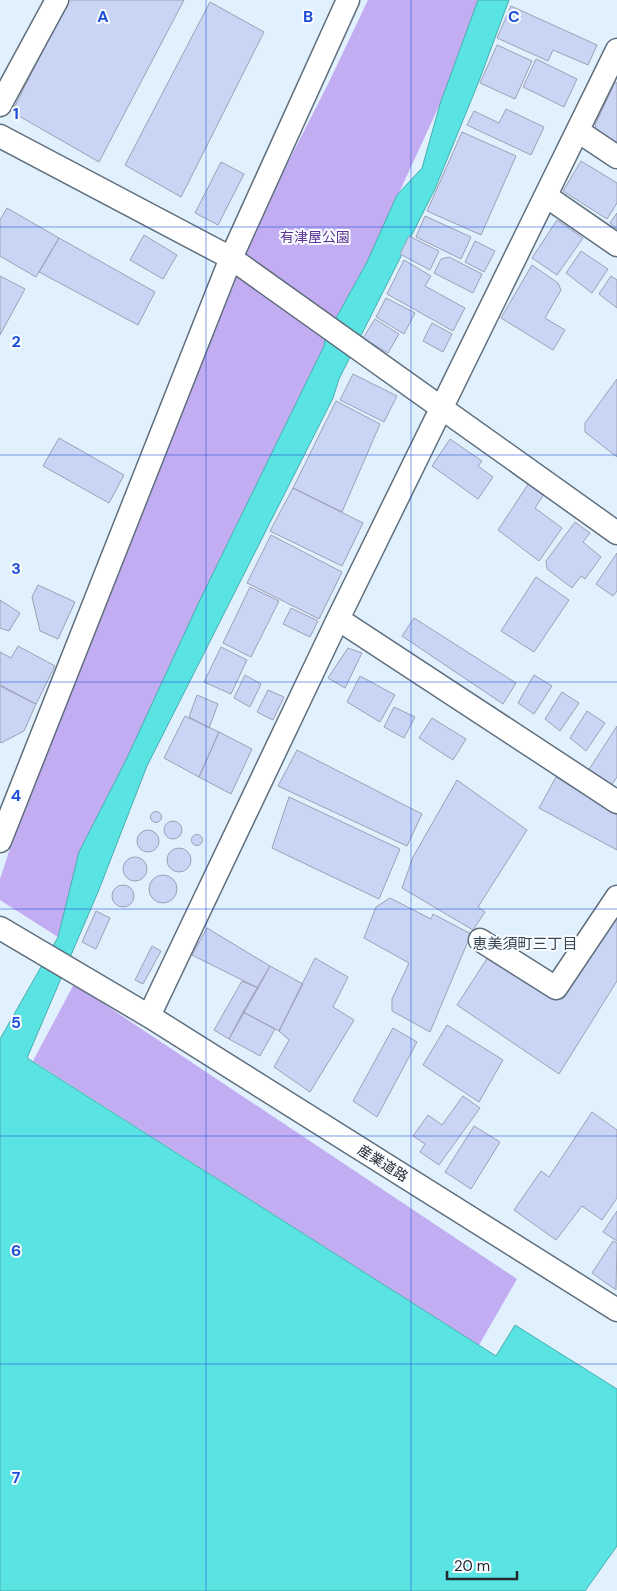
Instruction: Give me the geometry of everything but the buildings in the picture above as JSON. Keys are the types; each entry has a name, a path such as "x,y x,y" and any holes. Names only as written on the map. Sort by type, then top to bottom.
{"street":[{"path":"0,106 57,0"},
{"path":"0,841 230,258 348,0"},
{"path":"150,1016 338,619 617,50"},
{"path":"578,131 617,157"},
{"path":"0,136 230,258 617,533"},
{"path":"546,196 617,245"},
{"path":"338,619 617,802"},
{"path":"480,940 556,988 617,898"},
{"name":"産業道路","path":"0,928 150,1016 617,1310"}],"green space":[{"name":"有津屋公園","path":"368,0 478,0 440,104 367,262 325,338 324,346 198,604 127,758 79,852 58,937 0,900 0,879 32,781 195,372 234,284 251,235 329,82"},
{"path":"74,984 517,1279 479,1345 33,1061"}],"shaded area":[{"path":"478,0 509,0 479,81 435,189 339,379 333,398 147,766 98,892 27,1058 496,1356 515,1325 617,1389 617,1546 585,1591 0,1591 0,1039 58,937 79,852 127,758 198,604 324,346 325,338 367,262 397,195 422,168 440,104"}],"district":[{"name":"恵美須町三丁目","path":"525,944"}]}
